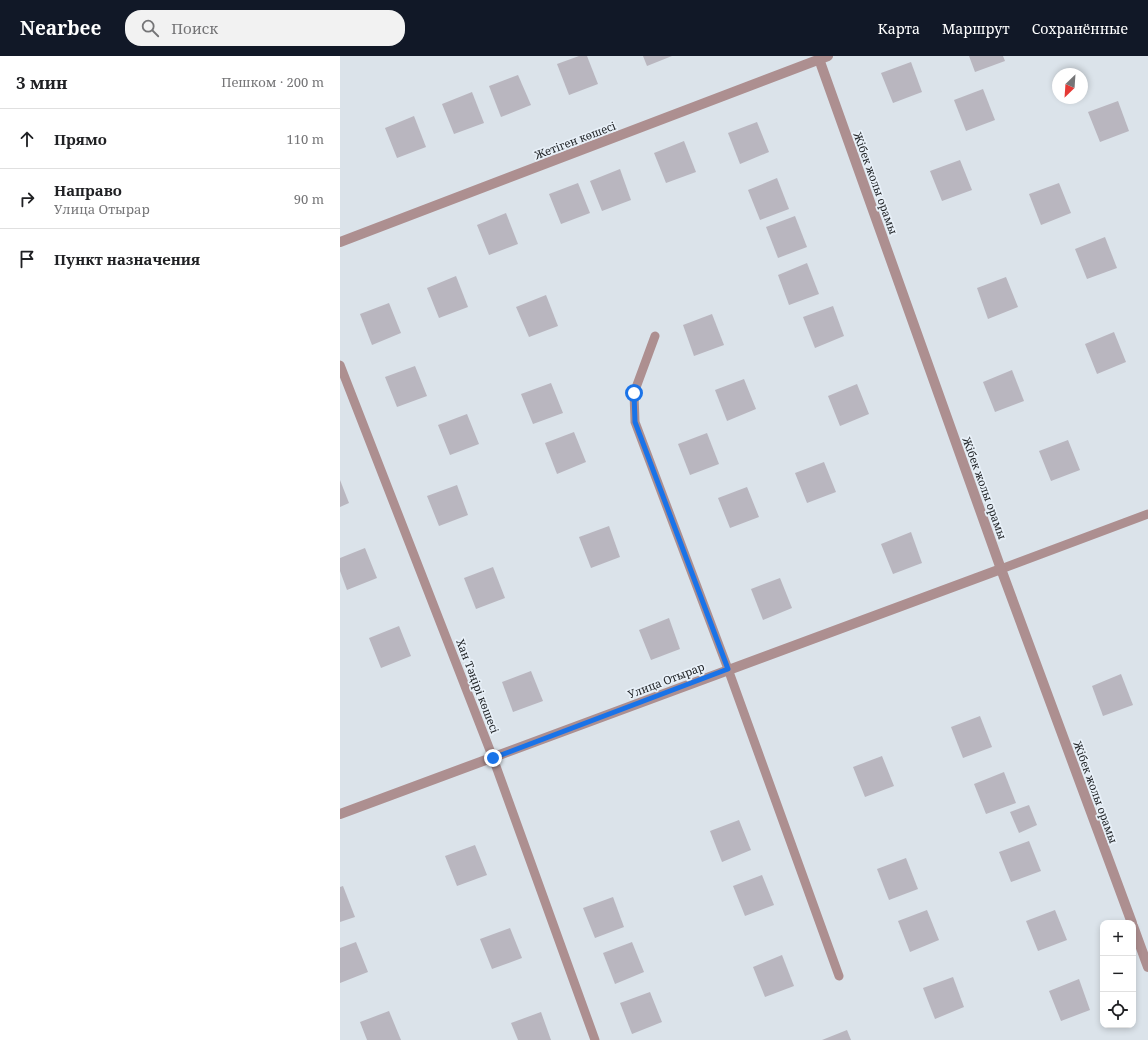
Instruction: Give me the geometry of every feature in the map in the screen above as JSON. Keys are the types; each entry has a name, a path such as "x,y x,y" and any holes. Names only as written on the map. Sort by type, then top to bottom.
{"street":[{"name":"Жетіген көшесі","path":"340,242 822,57"},
{"name":"Жібек жолы орамы","path":"822,57 1002,570 1131,920"},
{"name":"Улица Отырар","path":"340,814 728,669 1002,570"},
{"path":"1136,934 1148,967"}],"lane":[{"path":"655,336 634,393 635,422 728,669 839,976"},
{"name":"Хан Тәңірі көшесі","path":"340,366 493,758 595,1040"},
{"path":"1002,570 1148,514"}],"building":[{"path":"579,56 587,56 598,84 569,95 557,64"},
{"path":"643,56 672,56 647,66"},
{"path":"969,56 1003,56 1005,61 975,72"},
{"path":"911,62 922,92 893,103 881,73"},
{"path":"518,75 531,105 501,117 489,86"},
{"path":"983,89 995,120 966,131 954,100"},
{"path":"472,92 484,123 454,134 442,104"},
{"path":"1118,101 1129,131 1100,142 1088,112"},
{"path":"414,116 426,147 397,158 385,128"},
{"path":"757,122 769,152 740,164 728,133"},
{"path":"684,141 696,172 666,183 654,153"},
{"path":"960,160 972,190 942,201 930,171"},
{"path":"620,169 631,200 602,211 590,181"},
{"path":"777,178 789,209 760,220 748,190"},
{"path":"578,183 590,213 561,224 549,194"},
{"path":"1059,183 1071,213 1041,225 1029,194"},
{"path":"506,213 518,244 489,255 477,225"},
{"path":"795,216 807,247 778,258 766,227"},
{"path":"1105,237 1117,268 1087,279 1075,249"},
{"path":"807,263 819,294 789,305 778,275"},
{"path":"456,276 468,307 439,318 427,288"},
{"path":"1006,277 1018,307 988,319 977,288"},
{"path":"546,295 558,326 529,337 516,307"},
{"path":"389,303 401,333 372,345 360,314"},
{"path":"833,306 844,336 815,348 803,317"},
{"path":"712,314 724,345 694,356 683,325"},
{"path":"1114,332 1126,362 1097,374 1085,344"},
{"path":"415,366 427,396 397,407 385,377"},
{"path":"1012,370 1024,401 995,412 983,382"},
{"path":"744,379 756,409 727,421 715,390"},
{"path":"551,383 563,413 533,424 521,394"},
{"path":"857,384 869,414 840,426 828,396"},
{"path":"467,414 479,444 450,455 438,425"},
{"path":"574,432 586,462 557,474 545,443"},
{"path":"707,433 719,464 690,475 678,444"},
{"path":"1068,440 1080,470 1051,481 1039,451"},
{"path":"824,462 836,492 807,503 795,473"},
{"path":"340,480 349,503 340,507"},
{"path":"457,485 468,515 439,526 427,496"},
{"path":"747,487 759,517 730,528 718,498"},
{"path":"609,526 620,557 591,568 579,537"},
{"path":"911,532 922,563 893,574 881,544"},
{"path":"365,548 377,578 347,590 340,571 340,558"},
{"path":"493,567 505,598 476,609 464,578"},
{"path":"780,578 792,608 763,620 751,589"},
{"path":"669,618 680,649 651,660 639,630"},
{"path":"399,626 411,656 381,668 369,638"},
{"path":"531,671 543,701 513,712 502,682"},
{"path":"1121,674 1133,705 1103,716 1092,686"},
{"path":"980,716 992,747 963,758 951,727"},
{"path":"882,756 894,786 865,797 853,767"},
{"path":"1004,772 1016,803 986,814 974,784"},
{"path":"1029,805 1037,825 1019,833 1010,812"},
{"path":"739,820 751,850 722,862 710,831"},
{"path":"1029,841 1041,871 1011,882 999,852"},
{"path":"475,845 487,875 457,886 445,856"},
{"path":"906,858 918,889 889,900 877,869"},
{"path":"762,875 774,905 745,916 733,886"},
{"path":"343,886 355,917 340,922 340,887"},
{"path":"613,897 624,927 595,938 583,908"},
{"path":"927,910 939,940 910,952 898,921"},
{"path":"1055,910 1067,940 1038,951 1026,921"},
{"path":"510,928 522,958 492,969 480,939"},
{"path":"356,942 368,972 340,983 340,948"},
{"path":"632,942 644,972 615,984 603,953"},
{"path":"782,955 794,986 765,997 753,967"},
{"path":"953,977 964,1007 935,1019 923,988"},
{"path":"1079,979 1090,1010 1061,1021 1049,991"},
{"path":"650,992 662,1022 632,1034 620,1003"},
{"path":"389,1011 401,1040 367,1040 360,1022"},
{"path":"541,1012 551,1040 518,1040 511,1023"},
{"path":"847,1030 851,1040 822,1040"}],"route":[{"path":"493,758 728,669 635,422 634,393"}]}
